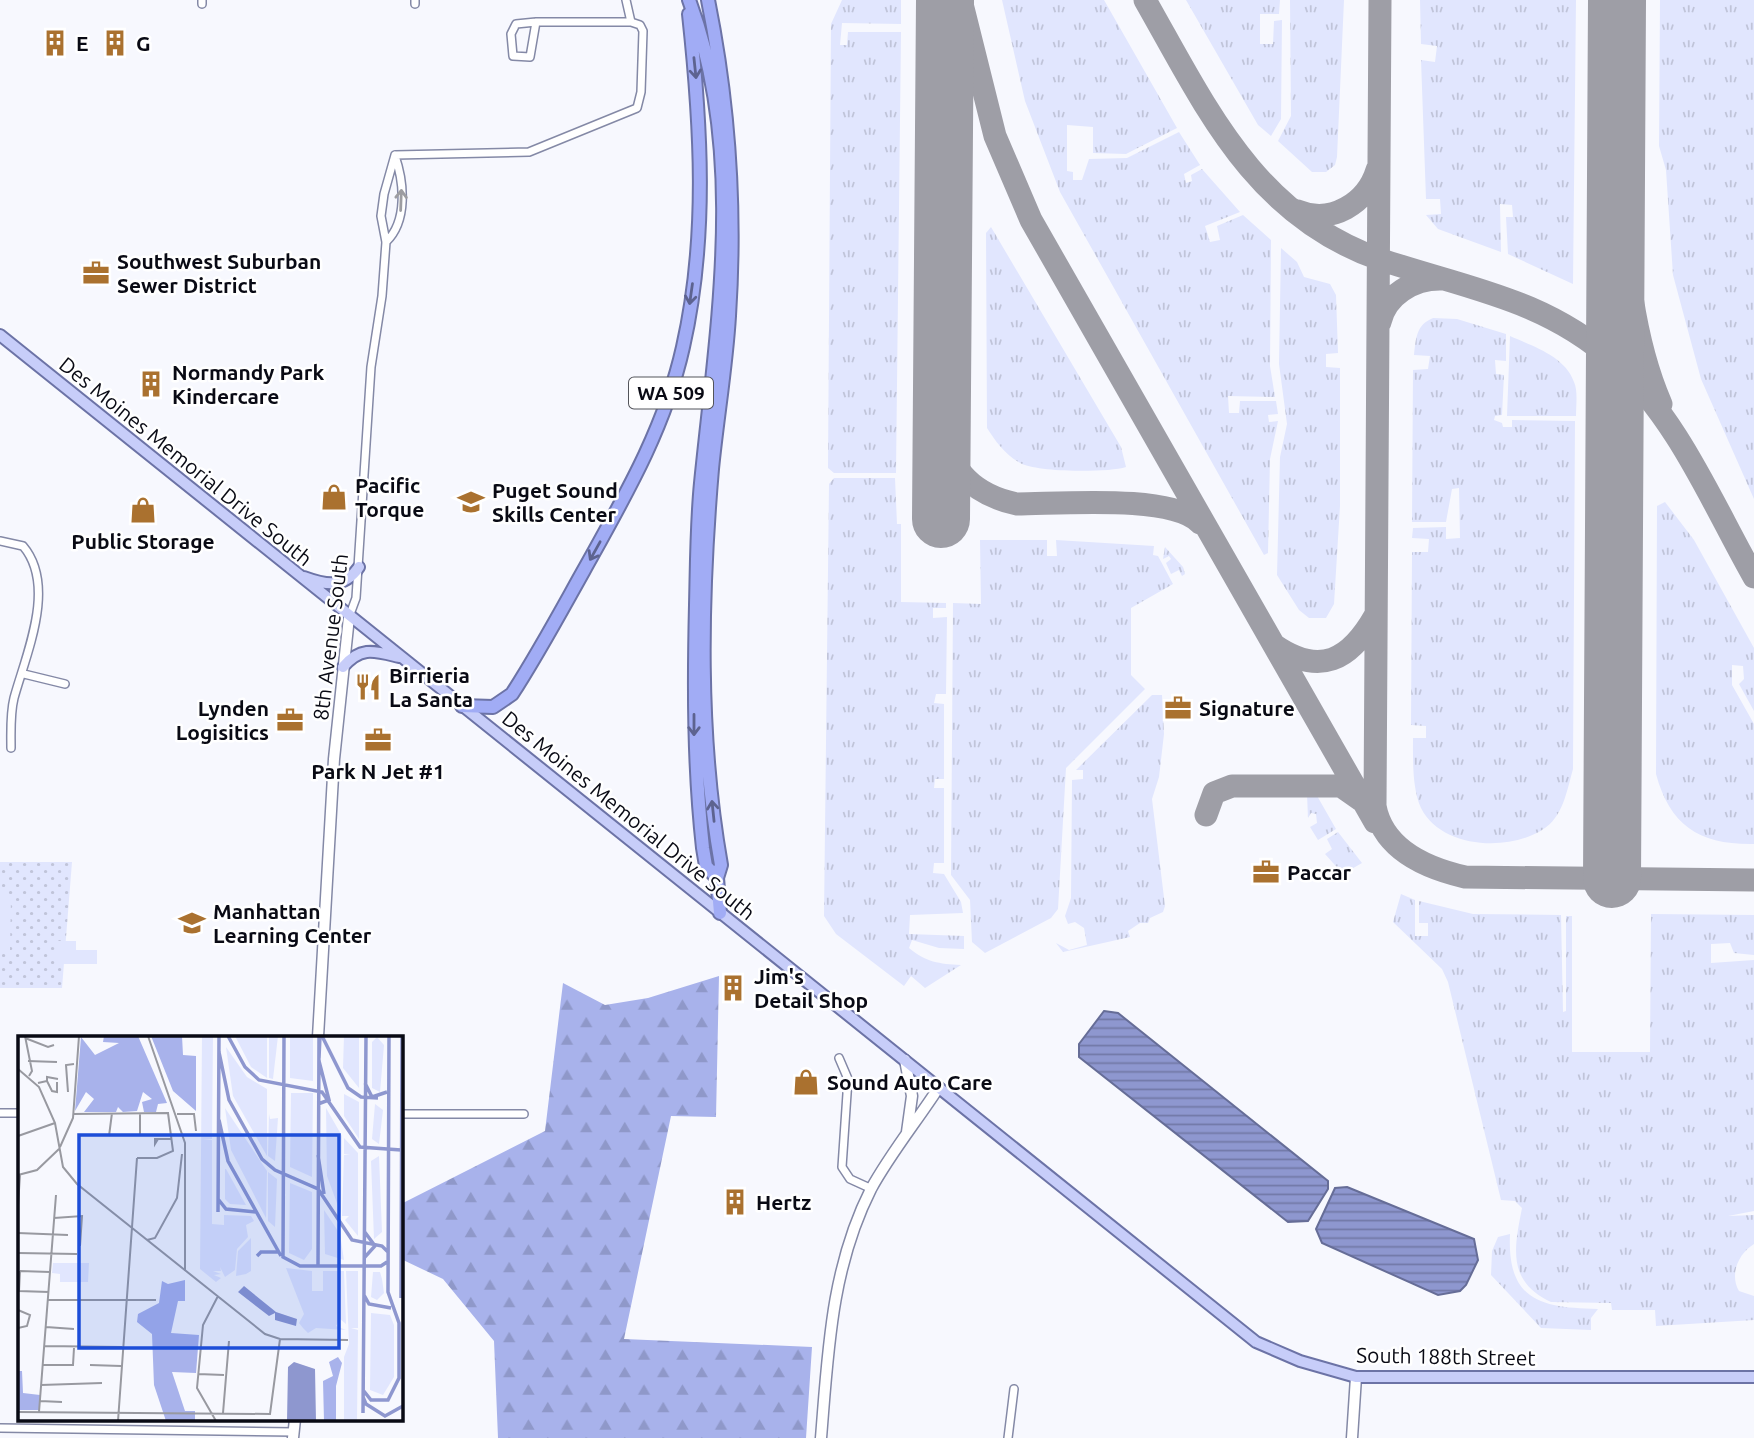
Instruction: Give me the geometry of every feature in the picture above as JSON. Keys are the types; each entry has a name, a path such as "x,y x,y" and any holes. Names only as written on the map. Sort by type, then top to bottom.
{"highway":[{"name":"WA 509","path":"462,706 487,708 499,705 516,688 628,490 661,423 674,385 684,345 701,200 701,123 688,0"},
{"path":"688,0 706,53 715,113 722,201 722,292 698,530 693,731 703,848 706,866 717,878"},
{"path":"708,0 724,91 732,225 730,315 712,466 705,628 710,772 722,864 717,878 720,912"}],"main road":[{"name":"Des Moines Memorial Drive South","path":"0,335 571,795 939,1087"},
{"path":"295,573 330,585 348,580 359,567"},
{"path":"343,667 354,655 366,650 405,659"},
{"name":"South 188th Street","path":"939,1087 1256,1342 1300,1361 1356,1377 1754,1377"}],"street":[{"path":"626,0 631,22"},
{"path":"395,155 529,152 625,115 639,106 643,31 640,25 631,22 536,22 523,22 512,28 513,56 530,57 536,22"},
{"name":"8th Avenue South","path":"386,242 394,234 400,212 402,175 395,155"},
{"name":"8th Avenue South","path":"318,1036 334,759 349,617 356,598 371,367 386,242 381,216 395,155"},
{"path":"0,541 23,547 37,567 38,578 34,628 24,674 12,709 11,748"},
{"path":"24,674 65,684"},
{"path":"839,1058 848,1079 842,1167 850,1179 872,1189"},
{"path":"905,1060 912,1096 907,1136"},
{"path":"821,1438 833,1303 850,1241 872,1189 939,1087"},
{"path":"0,1113 18,1113"},
{"path":"402,1114 524,1114"},
{"path":"1352,1438 1356,1377"},
{"path":"1008,1438 1014,1389"},
{"path":"0,1428 294,1435"}],"green space":[{"path":"842,0 901,0 901,24 842,23 840,45 847,45 848,32 901,32 896,473 834,473 828,468 831,24"},
{"path":"1002,0 1104,0 1177,128 1126,154 1093,153 1093,127 1067,125 1067,171 1073,172 1073,180 1082,180 1089,159 1127,158 1179,132 1200,165 1184,174 1186,183 1192,181 1191,175 1202,169 1240,212 1205,226 1210,242 1220,240 1217,226 1243,215 1271,240 1270,366 1275,397 1228,396 1229,413 1239,413 1240,401 1276,401 1278,414 1268,415 1269,422 1278,421 1270,459 1268,553 1264,555 1060,192 1025,101"},
{"path":"1186,0 1280,0 1279,14 1260,14 1260,44 1273,44 1274,21 1282,20 1281,119 1271,136 1258,125"},
{"path":"1290,0 1344,0 1337,157 1335,165 1326,172 1312,172 1278,141 1291,116"},
{"path":"1420,0 1576,0 1573,284 1508,254 1506,217 1513,217 1512,205 1500,204 1501,252 1438,229 1426,215 1441,214 1440,199 1426,199 1421,60 1435,62 1437,46 1421,44"},
{"path":"1660,0 1754,0 1754,499 1701,379 1673,275 1666,170 1659,146"},
{"path":"991,227 1121,447 1126,467 1074,471 1031,467 1006,453 987,428 986,233"},
{"path":"1281,248 1297,262 1304,277 1330,284 1336,295 1338,353 1326,354 1326,367 1340,368 1340,506 1334,604 1326,618 1309,618 1299,610 1277,575 1280,457 1287,424 1279,364"},
{"path":"1433,318 1457,319 1506,334 1506,361 1495,360 1496,374 1504,375 1502,415 1495,416 1494,420 1502,423 1503,427 1512,427 1512,420 1575,421 1573,769 1563,803 1549,825 1528,837 1511,841 1476,842 1443,831 1421,808 1415,783 1413,738 1426,738 1426,726 1411,725 1412,552 1428,552 1429,539 1412,538 1413,528 1446,527 1446,539 1460,538 1459,488 1452,489 1446,522 1412,522 1413,370 1428,369 1430,356 1414,355 1420,328"},
{"path":"1510,336 1547,353 1570,373 1575,386 1576,416 1507,416"},
{"path":"834,478 895,478 897,524 901,524 901,602 946,603 946,608 933,608 933,618 947,617 946,694 936,694 934,703 944,704 944,779 935,779 934,788 944,788 944,863 934,863 933,873 944,874 961,902 963,913 910,915 909,934 964,936 964,949 939,948 912,940 909,948 921,956 939,963 961,965 925,988 911,976 904,986 836,934 824,916 829,484"},
{"path":"1665,502 1694,540 1754,648 1754,711 1739,684 1744,679 1743,666 1732,665 1732,685 1754,724 1754,844 1718,841 1690,829 1670,807 1656,774 1657,506"},
{"path":"980,540 1047,540 1047,556 1057,556 1056,540 1154,546 1153,555 1158,556 1173,584 1131,608 1131,675 1145,689 1066,768 1058,909 1051,918 985,953 972,942 970,900 951,875 953,603 981,604"},
{"path":"1165,547 1183,567 1185,574 1182,576 1179,570 1171,574 1166,563 1171,559 1169,556 1163,559"},
{"path":"1152,695 1162,695 1164,734 1159,777 1152,799 1165,906 1163,912 1150,918 1148,923 1140,923 1128,931 1130,937 1063,952 1056,943 1069,950 1087,945 1084,928 1075,922 1068,924 1065,916 1071,898 1072,780 1083,779 1083,770 1076,770"},
{"path":"1307,794 1316,794 1336,829 1318,840 1310,827 1317,823 1316,814 1311,813 1308,818"},
{"path":"1338,832 1362,863 1343,874 1325,854 1332,849 1327,839"},
{"path":"0,862 72,862 62,988 0,988"},
{"path":"1401,894 1415,900 1415,936 1428,936 1428,923 1419,923 1419,901 1473,914 1561,915 1563,1012 1566,1011 1566,916 1572,916 1572,1052 1650,1052 1651,914 1754,915 1754,955 1734,953 1730,943 1711,944 1711,963 1754,960 1754,1211 1728,1216 1754,1215 1754,1244 1740,1258 1735,1278 1739,1291 1754,1296 1754,1320 1656,1326 1655,1310 1612,1310 1611,1303 1551,1302 1527,1284 1520,1274 1516,1250 1522,1208 1515,1201 1501,1200 1448,982 1442,969 1393,922"},
{"path":"0,896 11,897 10,950 0,950"},
{"path":"57,941 76,941 76,950 97,950 97,964 57,964"},
{"path":"719,976 716,1117 671,1116 624,1339 812,1347 806,1438 498,1438 494,1341 443,1279 402,1259 402,1203 545,1131 563,983 605,1005 648,998"},
{"path":"1510,1234 1514,1274 1521,1287 1544,1302 1598,1309 1591,1318 1591,1330 1541,1328 1491,1275 1492,1251 1498,1237"}],"shaded area":[{"path":"1104,1011 1118,1013 1328,1181 1328,1189 1308,1221 1288,1222 1079,1057 1079,1044"},
{"path":"1347,1187 1474,1239 1478,1260 1466,1285 1460,1291 1438,1295 1322,1243 1316,1229 1335,1188"}],"taxiway":[{"path":"961,0 995,136 1031,220 1375,822"},
{"path":"1145,0 1213,117 1238,153 1266,186 1298,215 1336,240 1379,259 1472,287 1531,309 1560,323 1614,361 1637,384 1676,435 1754,577"},
{"path":"1380,0 1375,806 1380,821 1387,834 1408,855 1465,877 1754,880"},
{"path":"1617,135 1633,306 1649,372 1661,404"},
{"path":"1298,211 1323,215 1346,208 1365,192 1377,170"},
{"path":"1380,322 1388,304 1402,290 1420,282 1440,279"},
{"path":"942,428 951,457 966,479 1002,500 1017,504 1141,504 1186,514 1200,523"},
{"path":"1274,645 1306,660 1332,659 1355,644 1375,616"},
{"path":"1206,815 1214,793 1232,786 1341,786 1361,800"}],"runway":[{"path":"941,519 945,0"},
{"path":"1612,879 1617,0"}],"place":[{"name":"E","path":"55,43"},
{"name":"G","path":"115,43"},
{"name":"Southwest Suburban Sewer District","path":"96,273"},
{"name":"Normandy Park Kindercare","path":"151,384"},
{"name":"Pacific Torque","path":"334,497"},
{"name":"Puget Sound Skills Center","path":"471,502"},
{"name":"Public Storage","path":"143,510"},
{"name":"Birrieria La Santa","path":"368,687"},
{"name":"Signature","path":"1178,708"},
{"name":"Lynden Logisitics","path":"290,720"},
{"name":"Park N Jet #1","path":"378,740"},
{"name":"Paccar","path":"1266,872"},
{"name":"Manhattan Learning Center","path":"192,923"},
{"name":"Jim's Detail Shop","path":"733,988"},
{"name":"Sound Auto Care","path":"806,1082"},
{"name":"Hertz","path":"735,1202"}]}
